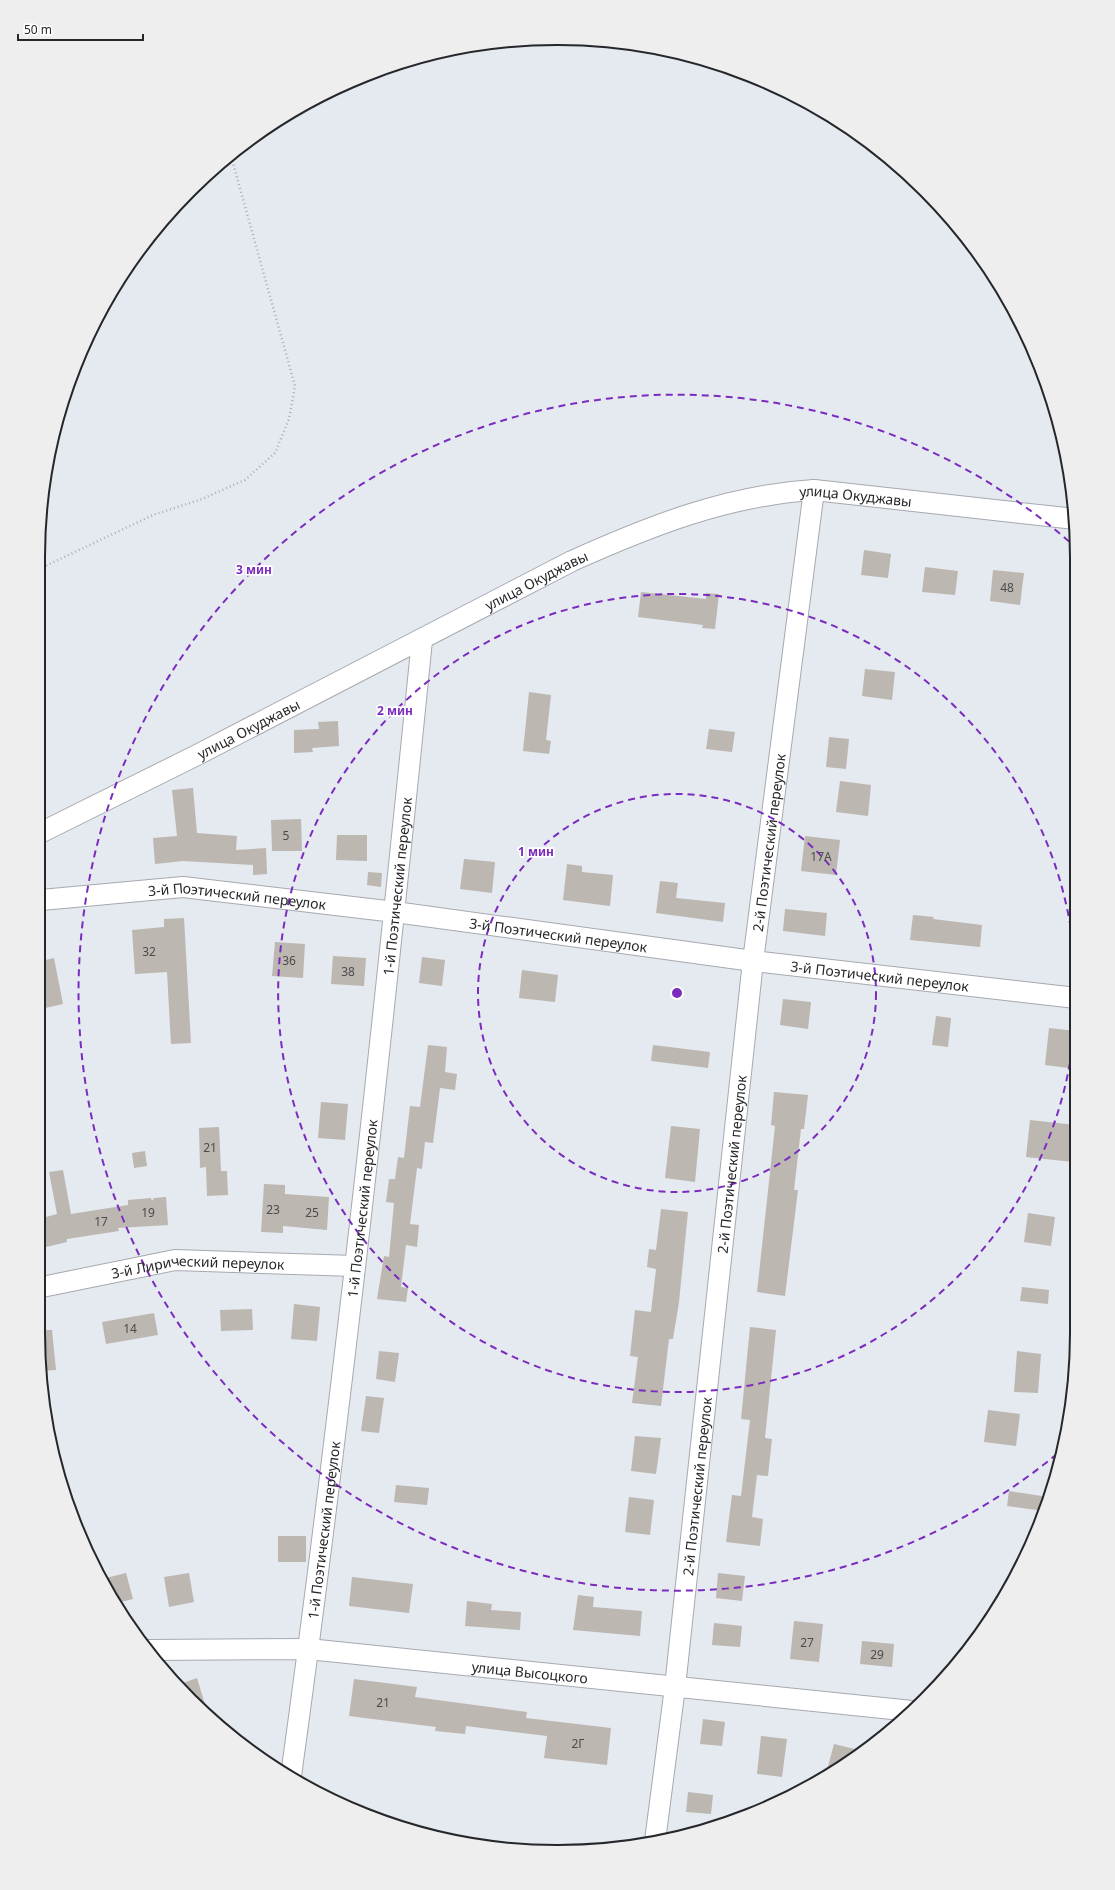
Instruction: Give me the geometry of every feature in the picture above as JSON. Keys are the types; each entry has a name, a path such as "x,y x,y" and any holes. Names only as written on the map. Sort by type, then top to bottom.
{"street":[{"name":"улица Окуджавы","path":"45,831 422,640 572,561 633,534 692,513 744,498 783,491 814,490 1068,518"},
{"name":"2-й Поэтический переулок","path":"656,1835 675,1686 753,962 814,490"},
{"name":"1-й Поэтический переулок","path":"292,1770 355,1266 395,912 422,640"},
{"name":"3-й Поэтический переулок","path":"45,900 183,886 395,912 753,962 1070,997"},
{"name":"3-й Лирический переулок","path":"45,1286 175,1260 355,1266"},
{"name":"улица Высоцкого","path":"156,1650 308,1649 904,1710"}],"path":[{"path":"45,566 153,515 202,500 245,480 275,453 289,419 295,386 233,162"}],"building":[{"path":"864,550 891,554 888,578 861,575"},
{"path":"925,567 958,571 955,595 922,592"},
{"path":"993,570 1024,573 1020,605 990,601"},
{"path":"641,592 706,599 706,593 719,594 715,629 702,628 703,625 638,617"},
{"path":"865,669 895,672 892,700 862,696"},
{"path":"529,692 551,695 546,740 551,741 549,754 523,751"},
{"path":"338,721 339,746 312,748 313,752 294,753 294,730 319,729 318,722"},
{"path":"709,729 735,732 732,752 706,749"},
{"path":"829,737 849,739 846,769 826,767"},
{"path":"840,781 871,785 868,816 836,812"},
{"path":"193,788 197,833 237,836 236,850 266,848 267,874 253,875 253,865 183,861 155,864 153,838 177,836 172,790"},
{"path":"301,819 302,851 272,851 271,820"},
{"path":"337,835 367,835 367,861 336,860"},
{"path":"805,836 840,840 836,875 801,871"},
{"path":"464,859 495,862 492,893 460,889"},
{"path":"567,864 582,866 582,872 613,875 610,906 563,900"},
{"path":"368,872 382,873 381,887 367,885"},
{"path":"660,881 678,883 676,898 725,903 723,922 656,913"},
{"path":"785,909 827,913 825,936 783,931"},
{"path":"913,915 982,925 980,947 910,940"},
{"path":"184,918 191,1043 171,1044 167,972 135,974 132,930 164,927 164,919"},
{"path":"275,942 305,944 303,978 272,976"},
{"path":"333,956 366,958 364,986 331,984"},
{"path":"422,957 445,960 442,986 419,983"},
{"path":"54,958 63,1004 45,1008 45,960"},
{"path":"522,970 558,975 555,1002 519,998"},
{"path":"783,999 811,1002 808,1029 780,1025"},
{"path":"936,1016 951,1018 948,1047 932,1045"},
{"path":"1049,1028 1070,1030 1070,1068 1045,1065"},
{"path":"428,1045 447,1047 445,1072 457,1074 455,1090 440,1088 433,1143 425,1142 422,1169 417,1168 410,1224 419,1225 417,1247 406,1245 401,1287 408,1288 406,1302 377,1299 384,1256 389,1257 394,1203 386,1202 389,1179 395,1179 398,1157 404,1158 410,1106 420,1107"},
{"path":"653,1045 710,1052 708,1068 651,1061"},
{"path":"774,1092 808,1095 804,1129 801,1129 794,1190 798,1190 785,1296 757,1292 775,1126 771,1125"},
{"path":"321,1102 348,1104 345,1140 318,1138"},
{"path":"1030,1120 1070,1124 1070,1162 1026,1157"},
{"path":"671,1126 700,1129 695,1182 665,1178"},
{"path":"219,1127 221,1171 227,1171 228,1195 207,1196 206,1167 200,1168 199,1128"},
{"path":"145,1151 147,1166 134,1168 132,1153"},
{"path":"63,1170 71,1214 128,1205 128,1200 151,1198 152,1201 154,1198 166,1197 168,1225 118,1228 119,1231 67,1239 67,1242 45,1247 45,1217 57,1214 49,1172"},
{"path":"264,1184 285,1185 285,1194 329,1197 327,1230 283,1226 283,1233 261,1232"},
{"path":"661,1209 688,1212 679,1302 673,1339 669,1339 661,1406 632,1403 638,1357 630,1356 635,1310 651,1312 656,1269 647,1267 649,1249 656,1250"},
{"path":"1028,1213 1055,1217 1051,1246 1024,1242"},
{"path":"1022,1287 1049,1290 1048,1304 1020,1301"},
{"path":"294,1304 320,1307 317,1341 291,1339"},
{"path":"252,1309 253,1330 221,1331 220,1310"},
{"path":"154,1313 158,1335 106,1344 102,1322"},
{"path":"750,1327 776,1330 765,1438 772,1439 768,1476 757,1475 752,1517 763,1519 760,1546 726,1542 732,1495 741,1496 750,1420 741,1419"},
{"path":"45,1330 52,1330 56,1370 46,1371"},
{"path":"379,1351 399,1353 395,1382 376,1379"},
{"path":"1017,1351 1041,1354 1038,1393 1014,1392"},
{"path":"366,1396 384,1398 379,1433 361,1431"},
{"path":"988,1410 1020,1414 1016,1446 984,1442"},
{"path":"635,1436 661,1438 656,1474 631,1471"},
{"path":"396,1485 429,1488 427,1505 394,1502"},
{"path":"1009,1491 1043,1496 1038,1510 1007,1506"},
{"path":"629,1497 654,1500 650,1535 625,1532"},
{"path":"278,1536 306,1536 306,1562 278,1562"},
{"path":"126,1573 133,1599 122,1602 108,1578"},
{"path":"189,1573 194,1602 169,1607 164,1577"},
{"path":"718,1573 745,1576 742,1601 716,1598"},
{"path":"352,1577 413,1584 409,1613 349,1606"},
{"path":"578,1595 594,1597 593,1607 642,1611 640,1636 573,1630"},
{"path":"467,1601 492,1604 491,1610 521,1612 520,1630 465,1626"},
{"path":"794,1621 823,1624 819,1662 790,1659"},
{"path":"714,1623 742,1626 740,1647 712,1645"},
{"path":"862,1641 894,1644 892,1667 860,1664"},
{"path":"197,1678 205,1704 195,1695 184,1683"},
{"path":"354,1679 417,1687 415,1697 527,1712 526,1718 611,1728 607,1765 544,1758 547,1736 466,1726 465,1734 435,1731 436,1727 349,1716"},
{"path":"703,1719 725,1722 722,1746 700,1744"},
{"path":"761,1736 787,1739 782,1777 757,1774"},
{"path":"834,1744 855,1749 842,1759 828,1768"},
{"path":"688,1792 713,1795 711,1814 686,1812"}]}
